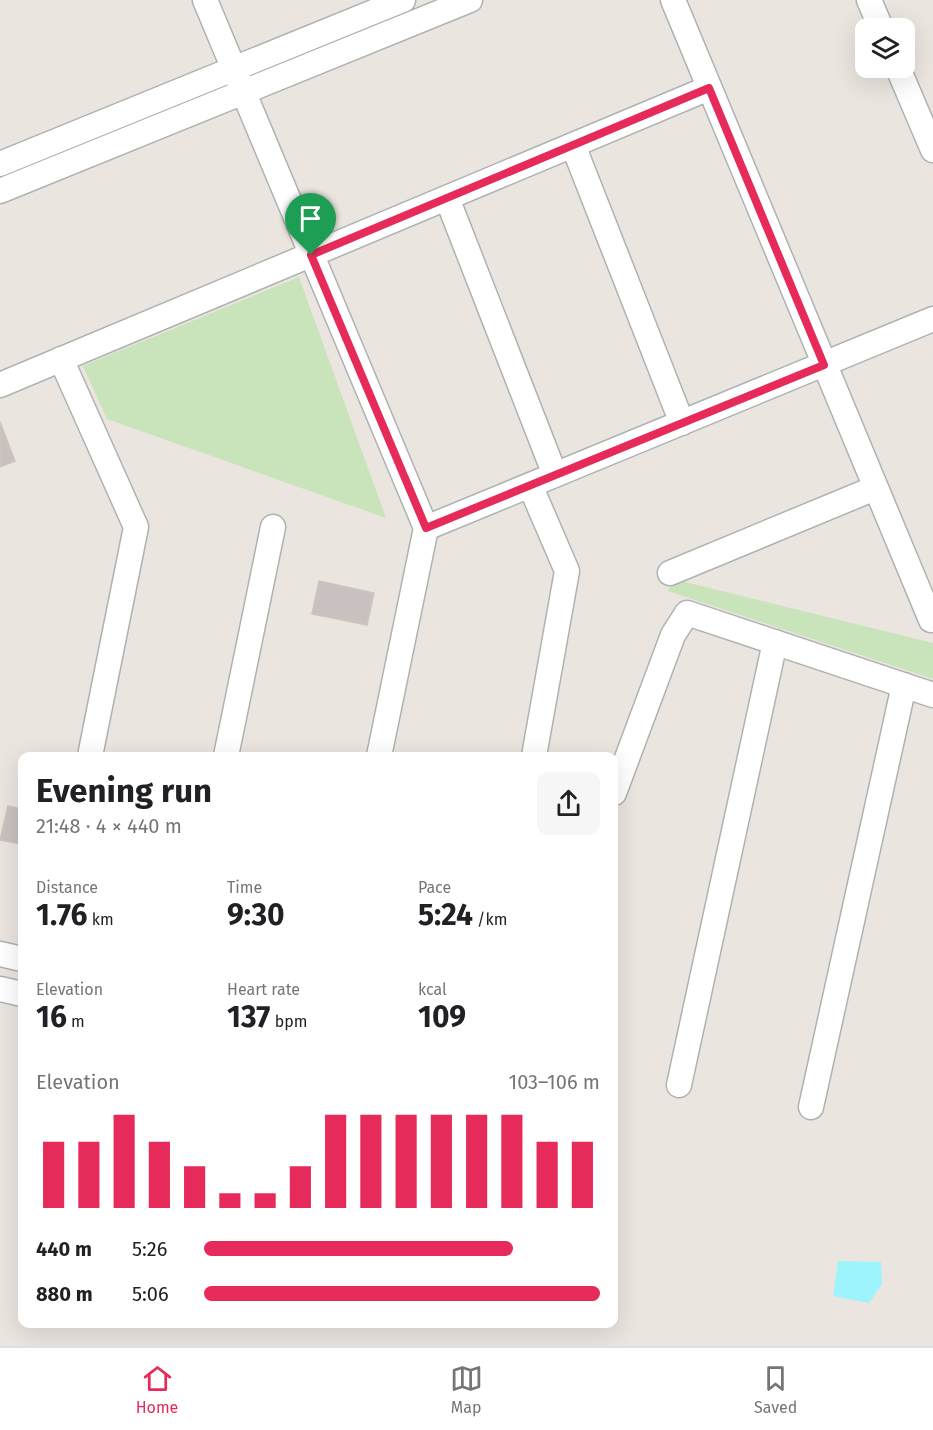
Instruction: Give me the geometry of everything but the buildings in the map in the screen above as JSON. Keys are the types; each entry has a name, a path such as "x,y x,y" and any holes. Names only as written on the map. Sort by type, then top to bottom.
{"street":[{"path":"205,0 426,528 380,752"},
{"path":"0,164 403,0"},
{"path":"0,191 470,0"},
{"path":"673,0 931,620"},
{"path":"869,0 877,18"},
{"path":"902,78 932,148"},
{"path":"0,385 709,88"},
{"path":"573,145 682,423"},
{"path":"447,198 555,475"},
{"path":"426,528 933,319"},
{"path":"61,359 136,526 91,752"},
{"path":"530,485 567,571 535,752"},
{"path":"670,573 875,488"},
{"path":"227,752 273,527"},
{"path":"618,783 673,635 687,613 933,695"},
{"path":"679,1085 775,642"},
{"path":"811,1107 904,685"},
{"path":"0,954 18,958"},
{"path":"0,989 18,993"}],"green space":[{"path":"299,277 386,518 107,419 83,366"},
{"path":"673,579 933,643 933,679 668,591"}],"water":[{"path":"838,1261 881,1262 882,1284 869,1303 833,1296"}],"route":[{"path":"709,88 824,365 426,528 311,255 709,88"}]}
